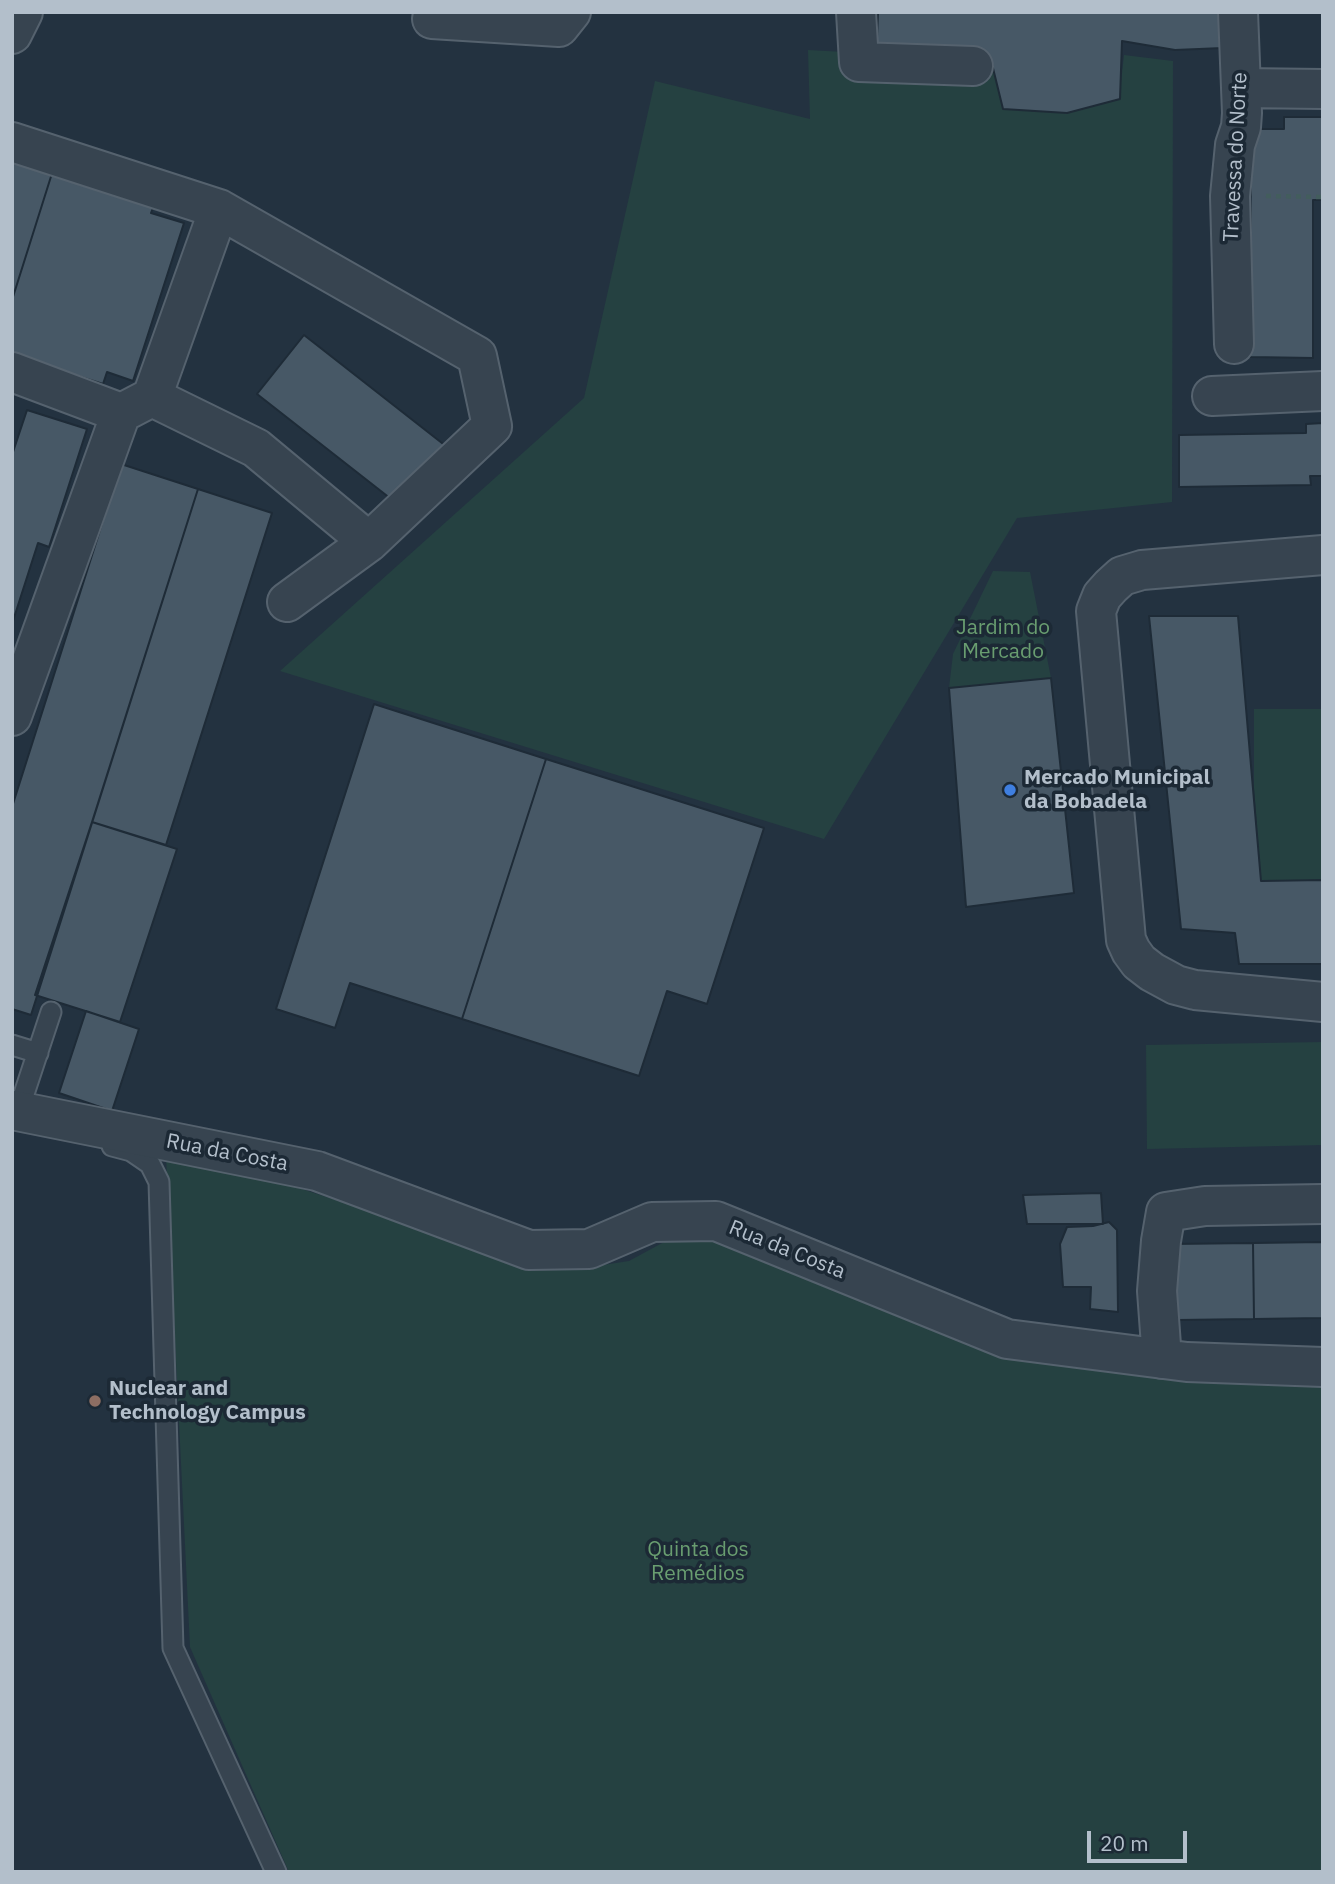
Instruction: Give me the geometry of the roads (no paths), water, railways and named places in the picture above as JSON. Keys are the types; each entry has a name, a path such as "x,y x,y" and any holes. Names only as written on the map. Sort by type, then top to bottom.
{"street":[{"path":"12,34 23,12"},
{"path":"432,19 559,27 571,12"},
{"path":"856,12 859,62 973,66"},
{"name":"Travessa do Norte","path":"1234,344 1230,196 1235,145 1241,127 1238,12"},
{"path":"1241,88 1323,89"},
{"path":"12,142 219,209 477,356 492,426 369,542 287,602"},
{"path":"12,716 136,405 219,209"},
{"path":"12,372 136,405 256,448 369,542"},
{"path":"1212,396 1323,391"},
{"path":"1323,555 1142,570 1122,576 1102,596 1096,611 1126,940 1131,951 1139,962 1152,972 1177,985 1195,990 1323,1002"},
{"name":"Rua da Costa","path":"14,1114 317,1171 529,1250 589,1249 652,1222 716,1221 1007,1339 1187,1362 1323,1367"},
{"path":"1162,1359 1157,1291 1161,1241 1167,1212 1205,1206 1323,1204"}],"lane":[{"path":"51,1012 38,1054 14,1114 131,1151 150,1164 159,1182 173,1648 276,1872"},
{"path":"12,1045 38,1054"}],"place":[{"name":"Mercado Municipal da Bobadela","path":"1010,790"},
{"name":"Nuclear and Technology Campus","path":"95,1401"}],"park label":[{"name":"Jardim do Mercado","path":"1003,640"},
{"name":"Quinta dos Remédios","path":"698,1562"}]}
